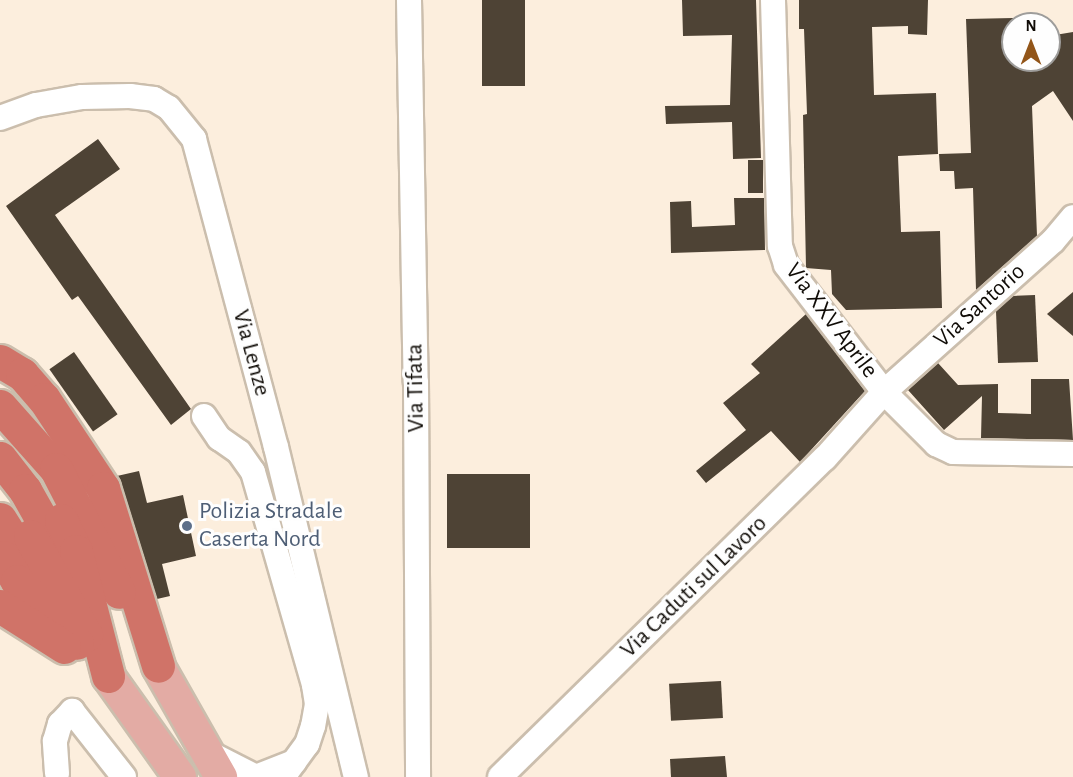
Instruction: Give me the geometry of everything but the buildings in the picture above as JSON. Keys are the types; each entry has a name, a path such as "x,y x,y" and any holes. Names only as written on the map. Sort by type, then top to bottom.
{"highway":[{"path":"0,361 22,374 44,399 103,488 158,666"},
{"path":"0,384 14,394 68,460 106,528 158,666"},
{"path":"0,405 56,469 158,666"},
{"path":"0,434 41,479 76,550 108,676"},
{"path":"0,459 25,490 62,556 108,676"},
{"path":"0,488 108,676"},
{"path":"0,519 108,676"},
{"path":"0,553 17,581 108,676"},
{"path":"0,587 108,676"},
{"path":"0,606 108,676"}],"main road":[{"path":"158,666 198,763 221,777"},
{"path":"108,676 180,777"}],"street":[{"name":"Via Tifata","path":"409,0 416,382 418,777"},
{"name":"Via XXV Aprile","path":"773,0 780,246 786,265 884,392 936,444 952,452 1073,454"},
{"name":"Via Lenze","path":"0,118 36,105 72,99 130,96 154,99 169,108 194,139 276,447 356,777"},
{"name":"Via Santorio","path":"884,392 1053,242 1073,218"},
{"name":"Via Caduti sul Lavoro","path":"500,777 825,459 884,392"},
{"path":"108,676 129,681 198,763 256,777 289,769 313,726 317,704 314,685 253,472 238,452 219,438 204,416"},
{"path":"57,773 55,741 60,723 72,711 124,777"}],"place":[{"name":"Polizia Stradale Caserta Nord","path":"187,526"}]}
